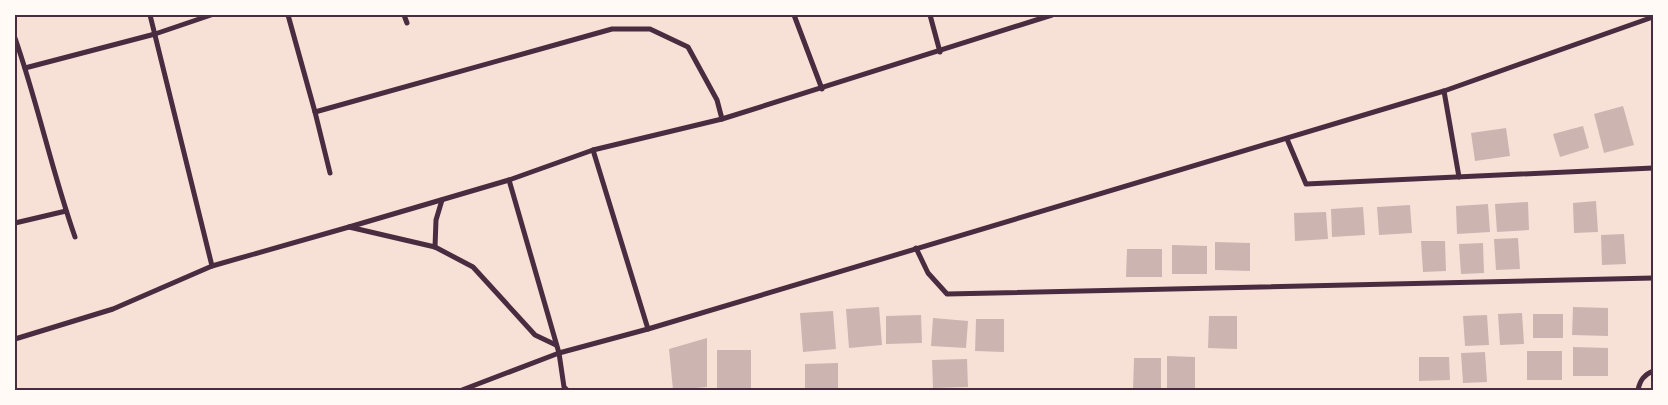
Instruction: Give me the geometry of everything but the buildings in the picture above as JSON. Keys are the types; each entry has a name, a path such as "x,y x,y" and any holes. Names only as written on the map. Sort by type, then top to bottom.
{"street":[{"path":"150,15 212,266"},
{"path":"25,68 156,34 211,15"},
{"path":"288,15 330,173"},
{"path":"404,15 407,23"},
{"path":"794,15 822,89"},
{"path":"930,15 940,52"},
{"path":"15,339 114,309 212,266 509,180 593,150 722,120 1052,15"},
{"path":"462,390 559,353 648,329 1444,91 1653,17"},
{"path":"315,112 612,30 650,29 688,46 717,100 722,120"},
{"path":"15,38 75,237"},
{"path":"1444,91 1459,177"},
{"path":"1287,139 1306,184 1653,168"},
{"path":"593,150 648,329"},
{"path":"509,180 559,353 564,387 567,390"},
{"path":"435,247 436,220 442,200"},
{"path":"15,223 66,211"},
{"path":"349,227 435,247 473,267 535,335 556,345"},
{"path":"916,248 928,273 947,294 1653,278"},
{"path":"1638,390 1640,382 1646,374 1653,371"}]}
